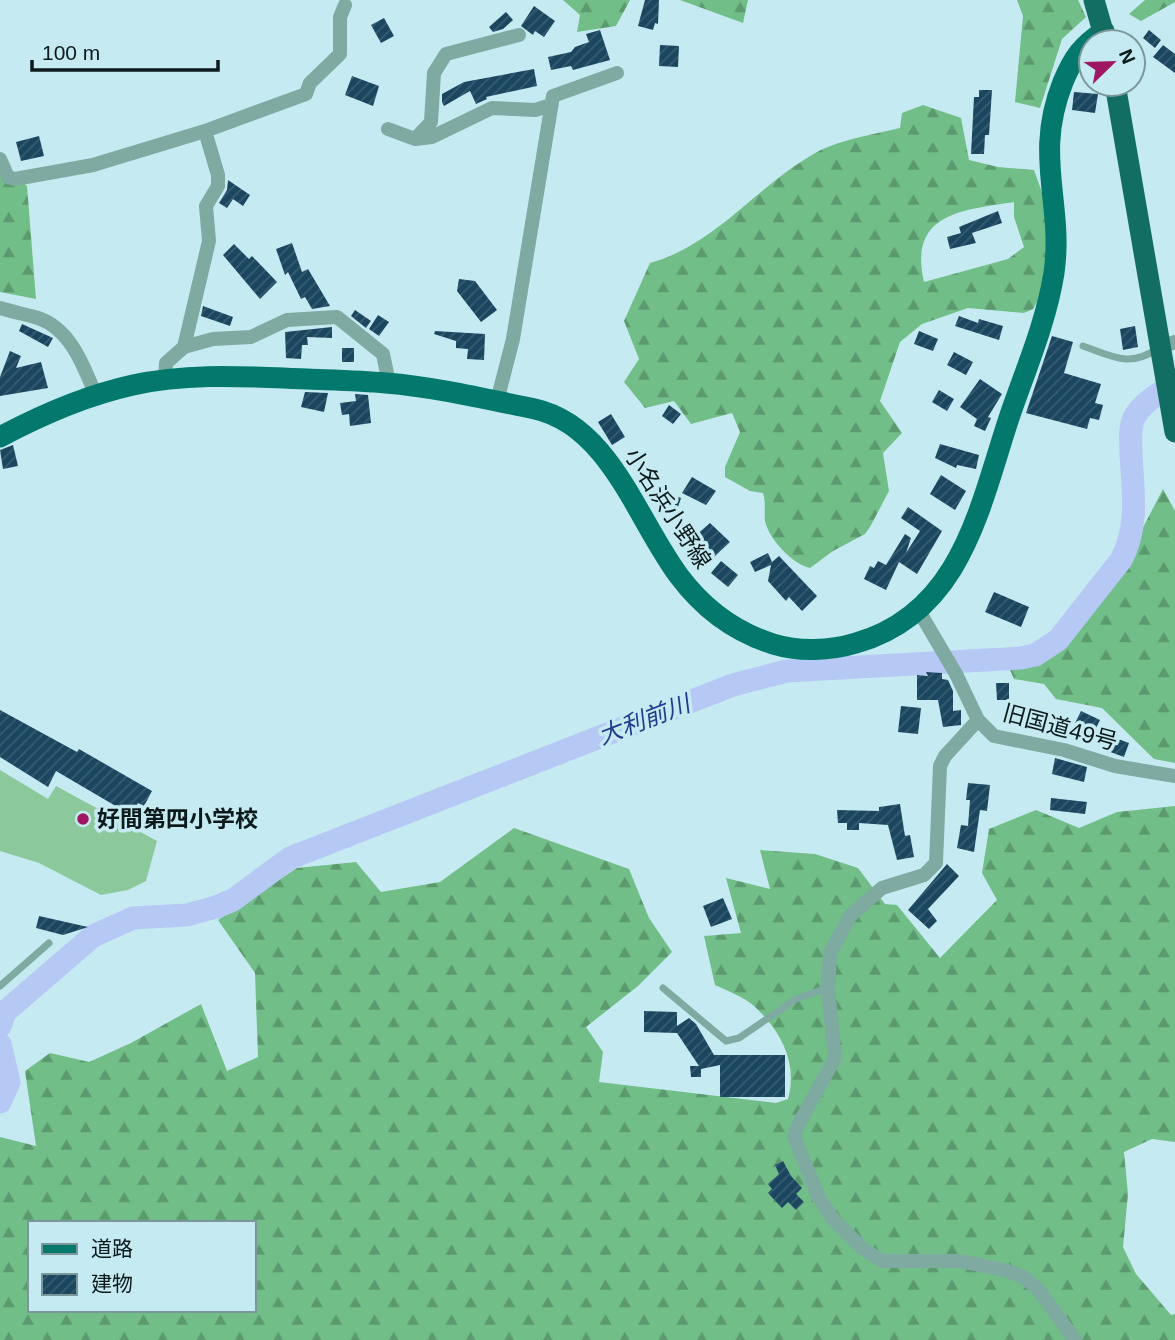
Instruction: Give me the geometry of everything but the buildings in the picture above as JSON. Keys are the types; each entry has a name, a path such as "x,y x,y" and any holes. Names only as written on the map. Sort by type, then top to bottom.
{"highway":[{"path":"1094,0 1103,28"},
{"path":"1118,98 1168,345 1166,375 1175,432"}],"main road":[{"name":"小名浜小野線","path":"0,437 96,396 165,379 220,375 389,383 550,413 586,434 678,576 699,600 749,635 778,646 810,649 843,647 898,626 919,611 941,589 970,536 1049,300 1055,245 1047,157 1049,129 1054,106 1077,53"}],"street":[{"path":"0,159 8,177 15,178 93,165 205,131 306,94 310,83 340,54 340,17 345,5"},
{"path":"415,139 432,122 434,72 446,54 519,35"},
{"path":"497,401 513,339 553,96 617,73"},
{"path":"388,129 415,139 432,137 492,107 536,110 551,105"},
{"path":"184,347 209,241 206,206 218,186 218,175 205,131"},
{"path":"0,308 40,319 62,334 83,363 96,396"},
{"path":"165,379 166,363 184,347 213,339 251,337 287,320 337,317 383,354 389,383"},
{"name":"旧国道49号","path":"919,611 953,669 978,720 994,736 1064,750 1115,766 1175,776"},
{"path":"978,720 945,756 940,766 936,863 924,875 882,888 850,916 831,953 828,988 835,1058 794,1137 814,1187 833,1219 862,1248 882,1261 959,1261 1005,1270 1023,1277 1037,1289 1074,1340"}],"lane":[{"path":"1083,346 1124,360 1142,359 1168,345"},
{"path":"0,986 49,943"},
{"path":"663,988 726,1041 739,1038 796,999 828,988"}],"green space":[{"path":"563,0 630,0 616,26 577,32 580,15"},
{"path":"680,0 748,0 743,23"},
{"path":"1017,0 1078,0 1086,17 1062,39 1040,108 1015,102 1023,16"},
{"path":"1145,0 1175,2 1141,21 1129,14"},
{"path":"923,105 961,118 969,160 998,167 1034,170 1064,254 1033,309 1024,313 968,308 922,324 900,342 880,401 902,433 883,453 889,491 865,534 833,551 810,568 796,562 776,543 765,521 763,493 750,491 725,477 725,467 740,432 732,413 691,424 674,401 645,408 624,382 639,359 624,321 650,263 673,255 715,230 791,168 812,155 854,138 900,128 902,113","holes":["1014,202 1014,217 1024,247 1008,259 924,282 921,259 924,242 932,228 944,219 976,208"]},
{"path":"0,165 27,186 36,299 0,292"},
{"path":"1163,489 1175,511 1175,763 1154,759 1102,708 1056,699 1044,684 1014,679 1010,670 1038,656 1062,638 1102,595 1119,570"},
{"path":"0,770 48,799 56,786 157,841 146,881 128,890 101,895 39,863 0,851"},
{"path":"1175,806 1175,1142 1152,1139 1124,1152 1128,1194 1123,1247 1136,1274 1171,1315 1175,1314 1175,1340 0,1340 0,1137 36,1146 25,1071 50,1053 89,1062 131,1043 201,1004 227,1071 258,1057 255,973 218,920 297,868 356,862 381,892 440,882 514,828 629,869 649,918 672,952 638,986 586,1027 603,1052 599,1082 776,1103 788,1099 791,1086 785,1048 772,1026 754,1006 715,985 704,936 741,933 726,878 770,889 760,850 815,854 858,868 885,904 897,905 940,958 997,900 982,873 989,829 1036,810 1079,828 1117,812"}],"waterway":[{"name":"大利前川","path":"0,1026 5,1012 93,936 133,918 187,915 216,907 233,900 290,858 733,685 787,671 1035,655 1058,640 1121,560 1133,522 1132,422 1147,402 1175,384"},
{"name":"大利前川","path":"0,1044 9,1082 0,1102"}],"place":[{"name":"好間第四小学校","path":"83,819"}]}
